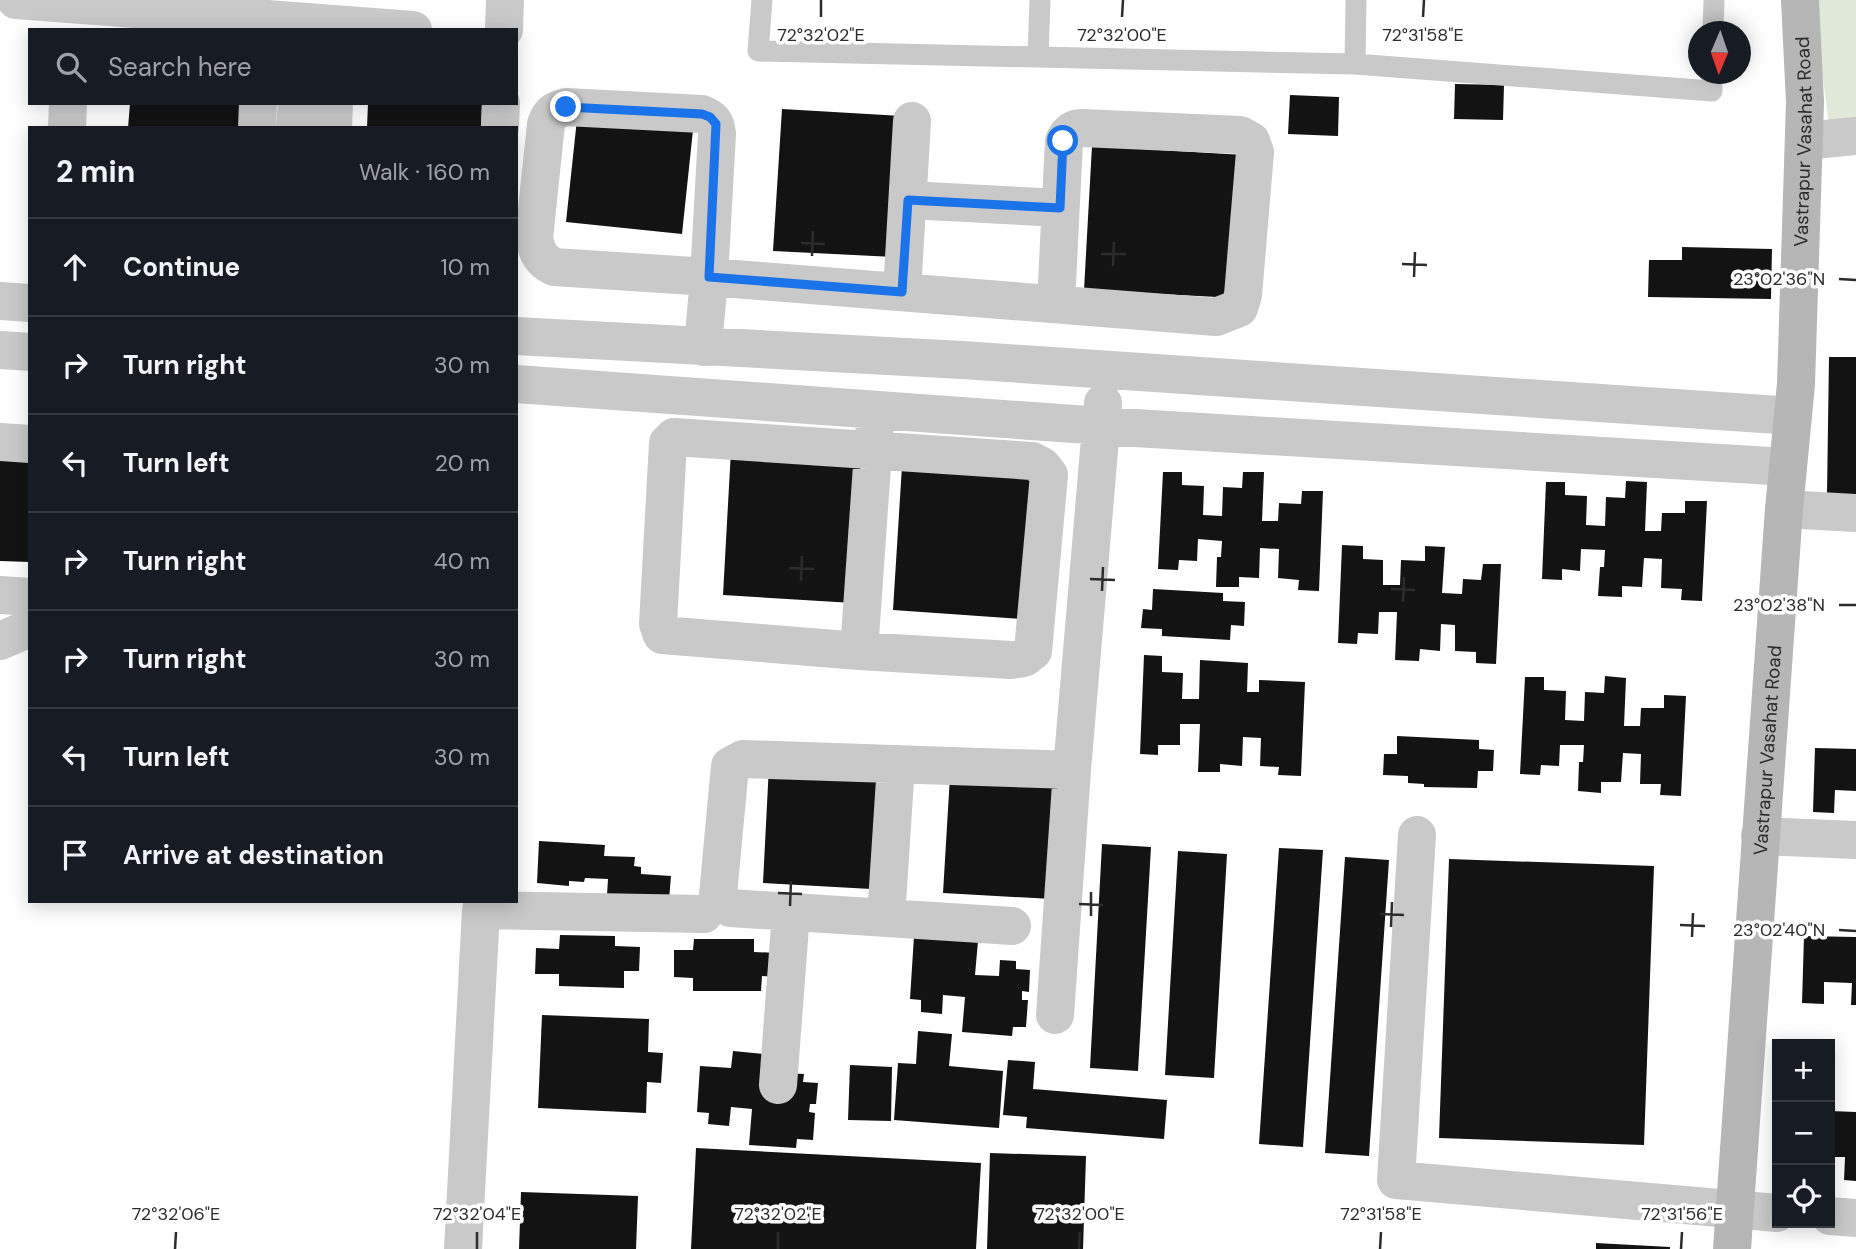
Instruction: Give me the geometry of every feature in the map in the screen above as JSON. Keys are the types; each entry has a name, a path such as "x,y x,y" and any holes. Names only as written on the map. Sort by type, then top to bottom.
{"street":[{"path":"16,0 128,4 391,28"},
{"path":"504,28 505,0"},
{"name":"Vastrapur Vasahat Road","path":"1732,1249 1784,509 1796,384 1805,102 1800,0"},
{"path":"29,1 32,28"},
{"path":"67,126 68,105"},
{"path":"257,126 258,105"},
{"path":"295,126 297,105"},
{"path":"333,126 334,105"},
{"path":"500,126 501,105"},
{"path":"703,347 709,277 716,124 710,117 702,114 566,107 555,110 549,115 534,238 537,252 544,262 554,267 709,277 1216,317 1239,308 1242,295 1255,152 1251,141 1241,135 1075,128 1067,133 1063,141 1056,304"},
{"path":"902,292 912,121"},
{"path":"1804,141 1856,136"},
{"path":"908,200 1060,208"},
{"path":"0,300 28,303"},
{"path":"518,336 962,360 1793,416"},
{"path":"0,350 28,352"},
{"path":"1055,1014 1072,770 1102,426 1104,371"},
{"path":"518,384 1102,426 1788,467"},
{"path":"705,439 707,397"},
{"path":"859,651 876,408"},
{"path":"674,437 705,439 1032,461 1042,466 1049,475 1033,650 1024,658 1011,660 663,635 658,624 668,443 674,437"},
{"path":"0,442 28,444"},
{"path":"1784,509 1856,513"},
{"path":"0,595 28,597"},
{"path":"0,641 28,629"},
{"path":"1012,926 730,908 720,901 718,895 730,766 743,759 1072,770"},
{"path":"886,918 897,764"},
{"path":"1417,835 1396,1180 1772,1213"},
{"path":"1760,836 1856,840"},
{"path":"463,1249 481,910 704,914"},
{"path":"778,1085 791,913"},
{"path":"1835,1216 1856,1218"}],"lane":[{"path":"762,0 758,51 1355,64 1712,91 1712,84"},
{"path":"1038,57 1040,0"},
{"path":"1355,64 1356,0"},
{"path":"1713,21 1714,0"}],"green space":[{"path":"1813,0 1856,0 1856,144 1832,148"}],"building":[{"path":"1455,84 1504,85 1503,120 1454,119"},
{"path":"1290,95 1339,97 1338,136 1288,134"},
{"path":"130,105 244,105 242,126 128,126"},
{"path":"368,105 482,105 481,126 367,126"},
{"path":"782,109 902,116 894,257 773,251"},
{"path":"577,119 693,130 682,234 566,222"},
{"path":"1092,146 1244,155 1236,298 1084,290"},
{"path":"1682,247 1772,249 1771,299 1648,297 1649,260 1682,260"},
{"path":"1829,357 1856,357 1856,494 1827,494"},
{"path":"0,447 28,448 28,562 0,561"},
{"path":"731,450 861,458 853,603 723,595"},
{"path":"902,466 1031,474 1022,619 893,610"},
{"path":"1163,472 1182,472 1182,485 1204,486 1203,515 1222,516 1223,487 1242,488 1243,472 1264,472 1262,521 1278,521 1279,503 1301,504 1302,491 1323,491 1319,591 1298,590 1299,580 1278,578 1279,549 1260,548 1259,578 1239,577 1239,587 1216,587 1217,557 1221,557 1222,541 1198,539 1197,561 1179,560 1178,570 1158,569"},
{"path":"1626,481 1647,482 1645,531 1661,531 1662,513 1685,513 1685,501 1707,501 1702,601 1681,600 1682,589 1661,588 1662,559 1644,558 1642,587 1622,586 1622,597 1598,596 1600,567 1604,567 1605,550 1581,549 1580,571 1562,569 1562,580 1542,579 1546,482 1565,482 1565,495 1587,496 1586,525 1605,526 1606,497 1625,498"},
{"path":"1342,545 1363,546 1363,559 1383,560 1383,585 1400,585 1401,560 1425,561 1425,546 1445,547 1442,593 1462,594 1463,579 1481,580 1483,564 1501,564 1496,664 1476,663 1476,652 1455,651 1455,625 1441,624 1440,651 1420,649 1419,661 1395,660 1397,612 1379,612 1378,634 1358,633 1357,644 1338,643"},
{"path":"1153,589 1223,593 1223,601 1245,602 1244,626 1231,625 1230,640 1162,636 1162,629 1141,628 1143,609 1152,610"},
{"path":"1144,655 1162,656 1162,672 1183,673 1182,699 1199,699 1200,660 1248,663 1247,692 1259,692 1259,680 1305,682 1301,776 1278,775 1279,767 1260,766 1261,738 1243,737 1242,766 1220,764 1220,772 1198,772 1200,724 1180,724 1180,745 1158,745 1158,755 1140,754"},
{"path":"1605,676 1626,678 1624,726 1640,726 1641,708 1664,708 1664,695 1686,696 1681,796 1660,795 1661,784 1640,784 1641,754 1623,753 1621,782 1601,782 1601,793 1578,791 1579,762 1583,762 1584,745 1560,745 1559,766 1541,765 1540,775 1520,774 1525,677 1544,677 1544,690 1566,691 1565,720 1584,721 1585,692 1604,693"},
{"path":"1397,736 1479,740 1479,749 1494,750 1493,771 1478,771 1477,788 1424,787 1424,784 1408,783 1408,776 1383,775 1384,754 1397,754"},
{"path":"1815,748 1856,749 1856,791 1835,790 1834,813 1813,812"},
{"path":"769,765 877,771 871,889 763,883"},
{"path":"950,776 1058,781 1052,899 943,893"},
{"path":"539,841 605,845 604,856 635,857 634,866 641,867 641,874 671,876 669,900 607,895 608,879 585,878 584,882 569,881 569,886 537,883"},
{"path":"1102,844 1151,847 1138,1071 1090,1068"},
{"path":"1279,848 1323,850 1303,1147 1259,1144"},
{"path":"1178,851 1227,854 1214,1078 1165,1075"},
{"path":"1345,857 1389,860 1369,1156 1325,1153"},
{"path":"1449,859 1654,866 1644,1145 1439,1138"},
{"path":"560,935 615,936 615,946 640,947 639,971 624,971 624,988 559,986 559,974 535,974 536,948 559,949"},
{"path":"914,936 978,941 975,975 999,976 1000,960 1016,961 1016,969 1030,970 1029,992 1022,991 1022,1000 1028,1000 1026,1027 1013,1027 1012,1036 962,1032 965,997 943,995 942,1014 921,1012 921,1000 910,999"},
{"path":"1804,936 1856,937 1856,1005 1851,1005 1852,983 1824,982 1824,1004 1802,1003"},
{"path":"694,939 754,939 754,952 778,953 777,977 762,976 761,991 693,991 693,978 674,977 674,950 693,950"},
{"path":"542,1015 649,1019 648,1052 663,1053 661,1083 647,1082 646,1113 538,1108"},
{"path":"918,1031 952,1034 949,1066 1003,1071 999,1128 894,1120 898,1063 916,1064"},
{"path":"733,1051 765,1054 787,1073 804,1074 803,1082 818,1083 816,1104 810,1104 809,1112 815,1113 813,1140 797,1139 796,1148 749,1145 752,1109 731,1107 729,1126 708,1124 709,1113 697,1112 700,1066 731,1068"},
{"path":"1008,1060 1035,1062 1033,1089 1167,1100 1164,1139 1026,1128 1027,1117 1003,1115"},
{"path":"850,1065 892,1067 891,1121 848,1120"},
{"path":"1835,1111 1856,1112 1856,1181 1844,1180 1845,1157 1835,1157"},
{"path":"696,1148 981,1163 976,1249 691,1249"},
{"path":"990,1153 1086,1156 1083,1249 987,1249"},
{"path":"521,1192 638,1196 636,1249 519,1249"},
{"path":"1596,1243 1670,1247 1670,1249 1596,1249"}],"route":[{"path":"566,107 702,114 710,117 716,124 709,277 902,292 908,200 1060,208 1063,141"}]}
